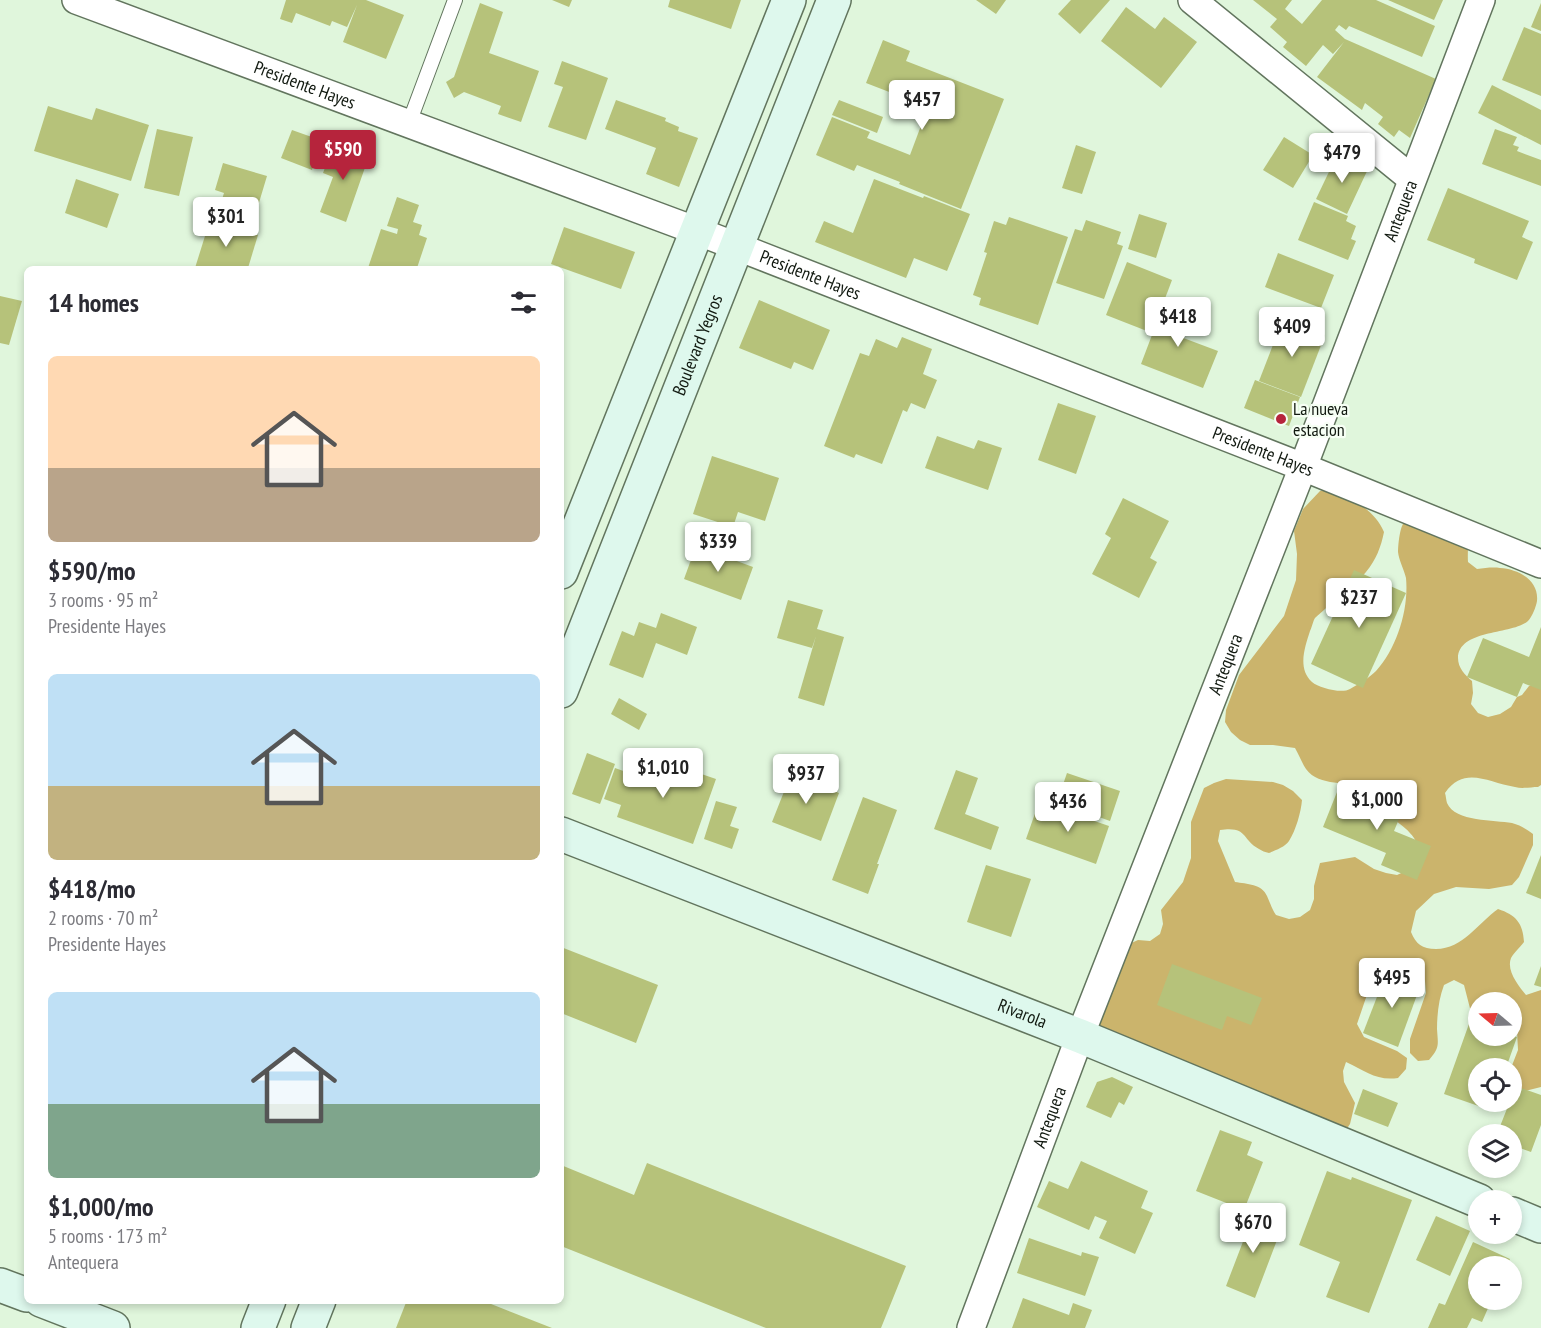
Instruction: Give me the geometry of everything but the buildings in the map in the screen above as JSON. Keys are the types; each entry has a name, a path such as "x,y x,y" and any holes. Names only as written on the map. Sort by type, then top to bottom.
{"street":[{"name":"Presidente Hayes","path":"76,0 738,246 1304,467 1541,564"},
{"path":"564,564 789,0"},
{"name":"Boulevard Yegros","path":"564,683 834,0"},
{"path":"1192,0 1412,179"},
{"name":"Antequera","path":"971,1328 1080,1036 1304,467 1481,0"},
{"name":"Rivarola","path":"564,835 1080,1036 1468,1196"},
{"path":"1522,1218 1541,1226"},
{"path":"0,1285 24,1294"},
{"path":"51,1304 113,1328"},
{"path":"258,1328 267,1304"},
{"path":"308,1328 317,1304"}],"lane":[{"path":"409,123 455,0"}],"shaded area":[{"path":"1331,488 1354,501 1374,517 1384,532 1378,553 1366,572 1314,619 1306,644 1303,664 1312,682 1331,690 1346,690 1370,676 1383,662 1396,640 1406,602 1406,578 1398,552 1401,529 1411,516 1419,511 1437,508 1454,513 1464,522 1467,533 1468,562 1477,569 1497,568 1520,573 1531,582 1537,594 1536,606 1528,621 1510,629 1476,637 1461,649 1458,658 1459,665 1472,681 1471,704 1478,713 1488,717 1500,714 1511,707 1517,697 1522,695 1529,686 1541,683 1541,785 1518,788 1469,778 1453,785 1445,793 1447,803 1458,814 1476,819 1512,823 1533,834 1533,845 1519,877 1512,885 1489,889 1456,887 1434,894 1416,911 1411,932 1420,945 1427,948 1446,948 1470,934 1498,909 1514,917 1522,930 1524,942 1511,958 1510,968 1526,995 1541,990 1541,1087 1525,1091 1522,1090 1522,1058 1515,1058 1518,1046 1522,1046 1522,992 1468,992 1468,1001 1464,985 1454,980 1444,985 1437,1018 1437,1049 1429,1060 1418,1061 1410,1053 1410,1039 1426,993 1425,981 1419,970 1409,965 1397,964 1371,983 1357,1024 1364,1037 1397,1051 1407,1058 1406,1069 1398,1078 1390,1079 1371,1074 1346,1062 1343,1071 1344,1082 1355,1103 1350,1124 1344,1133 1214,1084 1198,1067 1100,1031 1096,1021 1127,945 1138,940 1150,941 1160,934 1163,924 1161,910 1183,882 1191,858 1191,822 1204,788 1226,779 1273,782 1293,791 1302,800 1294,832 1287,843 1280,848 1269,853 1253,845 1240,832 1229,829 1220,830 1218,841 1235,882 1254,885 1262,889 1276,915 1289,919 1300,917 1310,910 1320,863 1355,857 1374,869 1397,875 1408,870 1421,852 1406,828 1384,811 1366,790 1319,779 1306,769 1295,748 1250,745 1231,732 1225,722 1226,710 1239,675 1284,616 1296,580 1297,554 1294,531 1303,509 1320,491"}],"place":[{"name":"La nueva estacion","path":"1281,419"}]}
